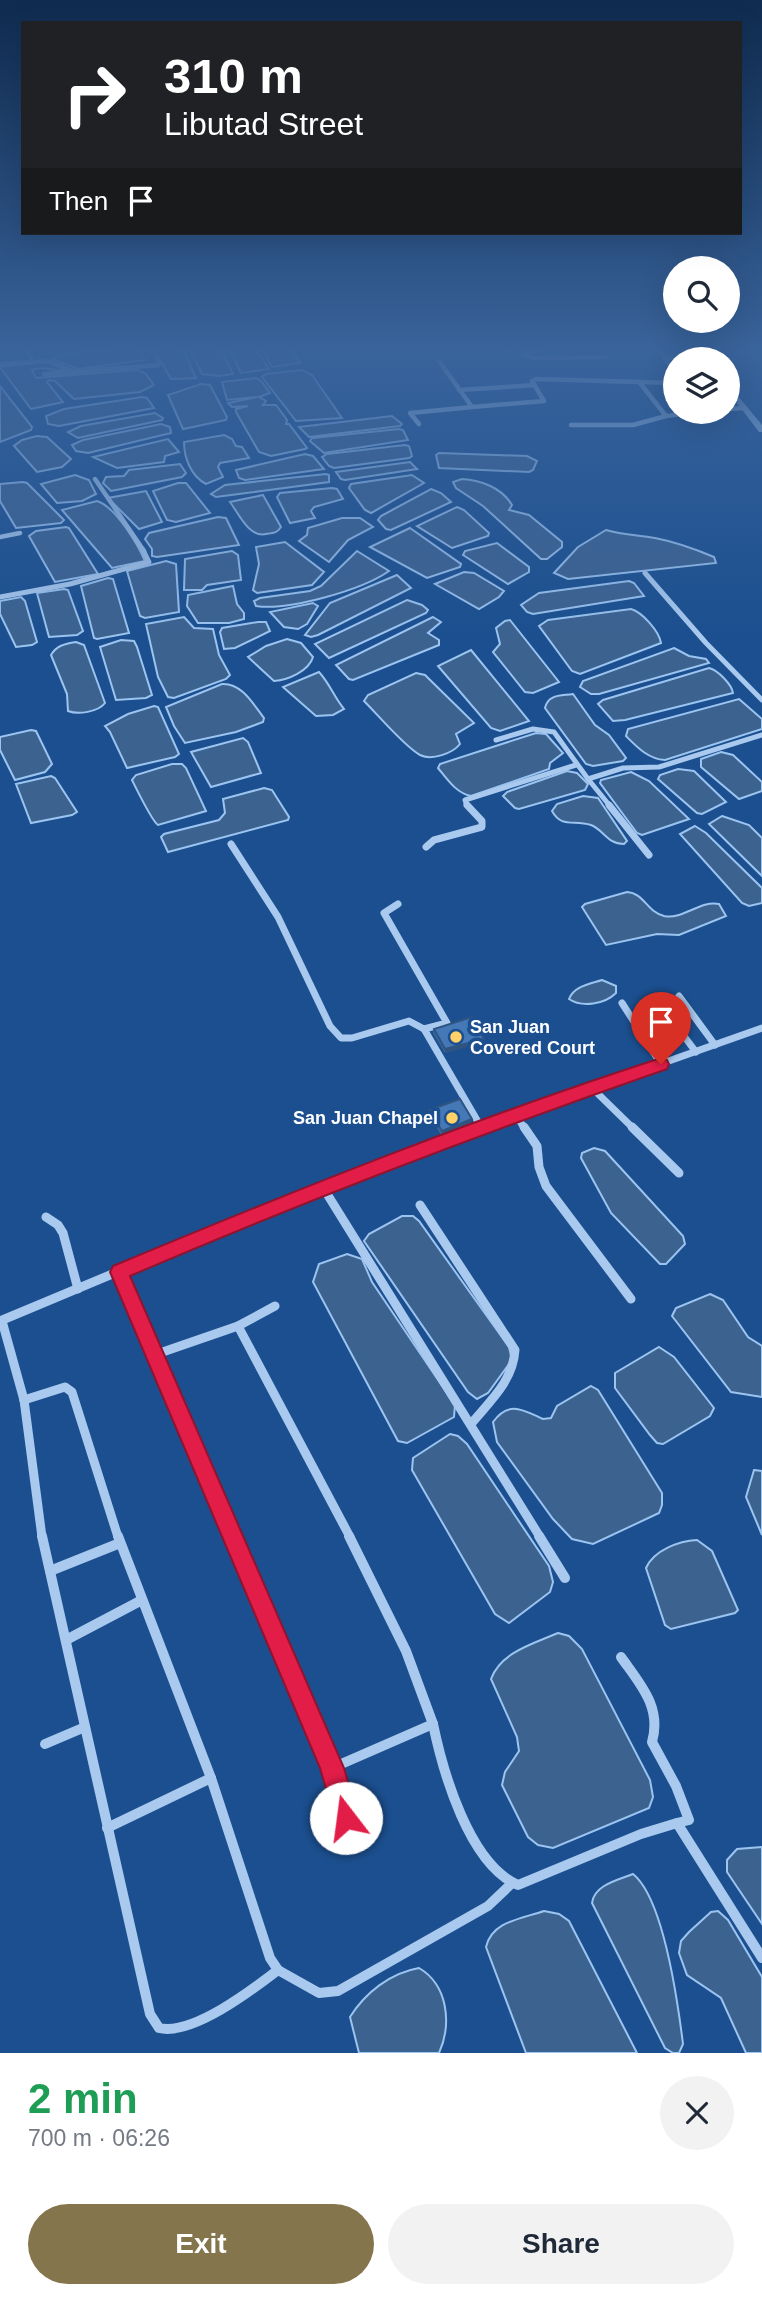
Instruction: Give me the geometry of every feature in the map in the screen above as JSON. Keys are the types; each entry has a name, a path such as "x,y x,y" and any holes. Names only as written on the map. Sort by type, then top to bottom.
{"street":[{"path":"0,597 70,584 149,562 142,542 103,494 95,479"},
{"path":"0,537 20,533"},
{"path":"645,573 717,655 762,700"},
{"path":"496,740 534,729 549,729 649,855"},
{"path":"588,779 623,768 659,767 762,735"},
{"path":"426,847 434,840 482,827 482,821 468,809 465,800 576,765"},
{"path":"231,844 278,917 330,1026 341,1038 352,1038 409,1021 424,1029 481,1127"},
{"path":"398,904 384,914 447,1023 424,1029"},
{"path":"679,996 715,1045"},
{"path":"658,1002 696,1052"},
{"path":"622,1003 661,1064"},
{"path":"278,1969 257,1987 183,2026 158,2028 152,2021 50,1571 33,1483 24,1400 1,1321 481,1127 762,1028"},
{"path":"593,1089 679,1173"},
{"path":"515,1114 537,1146 539,1167 546,1186 631,1299"},
{"path":"324,1189 565,1578"},
{"path":"420,1205 515,1350 516,1363 510,1376 471,1424"},
{"path":"46,1217 58,1225 63,1233 78,1289"},
{"path":"119,1272 332,1768 346,1818"},
{"path":"154,1355 238,1326 275,1306"},
{"path":"238,1326 355,1546 401,1639 421,1684 444,1772 478,1846 495,1871 510,1885"},
{"path":"24,1400 65,1387 72,1392 120,1543 211,1778 270,1958 278,1969 319,1993 338,1991 488,1906 510,1885 530,1881 641,1834 689,1820 676,1786 652,1742 658,1727 657,1711 621,1657"},
{"path":"50,1571 120,1543"},
{"path":"66,1640 142,1600"},
{"path":"332,1768 433,1724"},
{"path":"45,1744 85,1727"},
{"path":"107,1828 211,1778"},
{"path":"677,1823 762,1958"}],"water":[{"path":"56,445 71,459 62,467 37,472 14,446"},
{"path":"72,445 122,445 88,453 76,451"},
{"path":"144,445 173,445 179,452 165,456 164,462 117,468 93,457"},
{"path":"184,445 235,445 242,447 249,458 220,463 218,467 223,477 206,484 189,466"},
{"path":"255,445 305,445 307,448 271,456 259,452"},
{"path":"314,445 377,445 324,453"},
{"path":"409,446 412,456 409,458 334,468 322,457 327,454"},
{"path":"305,454 313,456 324,469 245,480 239,478 236,470"},
{"path":"436,455 527,456 537,461 529,472 439,468"},
{"path":"410,462 417,469 345,480 336,472"},
{"path":"180,464 186,473 182,477 111,491 103,483 106,477 124,476 129,470"},
{"path":"75,475 89,480 96,494 82,501 57,503 41,484"},
{"path":"329,475 329,482 216,497 211,494 225,485"},
{"path":"412,475 424,483 371,513 365,510 349,488 351,484"},
{"path":"462,479 484,483 503,494 512,505 509,510 529,515 562,542 562,547 547,559 541,559 483,506 456,488 453,482"},
{"path":"23,482 64,520 61,523 16,528 0,501 0,484"},
{"path":"186,483 210,513 176,522 167,520 153,491"},
{"path":"337,489 343,499 314,507 311,511 315,518 290,523 277,497 280,493"},
{"path":"431,489 451,502 391,530 386,529 378,520 381,516"},
{"path":"146,491 162,522 139,529 108,498"},
{"path":"263,495 281,527 275,532 260,534 245,524 230,502"},
{"path":"97,501 119,518 145,561 112,568 62,510"},
{"path":"457,507 489,533 488,536 452,548 417,526"},
{"path":"218,517 226,518 239,545 152,556 152,549 145,539 149,533"},
{"path":"342,518 360,518 373,527 348,540 329,562 299,541 307,535 308,528"},
{"path":"66,527 98,574 55,582 29,536 36,531"},
{"path":"410,528 461,564 460,567 427,578 370,547"},
{"path":"606,530 678,544 714,557 716,563 568,579 554,573 578,547"},
{"path":"285,542 324,572 312,585 257,593 253,590 259,564 256,547"},
{"path":"497,543 529,567 529,572 508,584 463,555 465,551"},
{"path":"232,551 238,555 241,580 207,585 202,590 184,590 185,559"},
{"path":"357,551 389,571 361,585 324,598 270,607 256,606 254,601 260,598 310,591 321,586"},
{"path":"166,561 176,564 179,612 145,618 140,616 127,571"},
{"path":"464,572 474,573 504,591 479,609 435,584"},
{"path":"397,575 411,588 318,635 305,635 330,603"},
{"path":"113,579 129,633 97,639 94,638 81,586"},
{"path":"629,581 634,583 644,596 533,614 521,605 539,593"},
{"path":"233,586 244,619 229,623 198,623 187,606 188,595"},
{"path":"68,590 83,631 77,635 49,637 37,593"},
{"path":"21,597 25,601 37,642 16,647 0,614 0,601"},
{"path":"407,600 428,610 329,658 315,644"},
{"path":"313,603 318,606 307,624 298,629 284,627 270,612"},
{"path":"631,609 649,623 661,643 580,674 572,671 539,626 548,620"},
{"path":"184,617 194,628 213,629 219,655 230,675 226,679 174,698 168,697 158,677 146,624"},
{"path":"433,617 441,622 428,633 439,640 439,645 353,680 336,665"},
{"path":"510,620 559,682 533,693 525,692 493,652 500,644 496,628"},
{"path":"266,622 270,631 235,648 224,649 220,632 222,628"},
{"path":"287,639 301,643 313,657 307,667 297,674 274,681 248,657 266,646"},
{"path":"121,640 134,641 137,647 152,695 146,698 116,700 100,647"},
{"path":"76,642 84,645 105,703 98,709 82,713 68,711 67,694 51,655 59,647"},
{"path":"674,648 689,656 706,659 709,663 599,694 591,694 580,687 583,681"},
{"path":"471,650 529,721 500,731 491,728 438,666"},
{"path":"709,668 724,678 733,693 613,721 598,704 603,700"},
{"path":"319,672 344,709 333,715 316,716 283,687"},
{"path":"416,673 425,675 474,723 456,734 460,744 457,747 442,755 425,757 414,751 364,701 368,695"},
{"path":"222,684 235,687 246,695 264,718 263,722 236,732 185,743 166,707"},
{"path":"573,694 595,725 609,735 626,758 623,761 593,766 586,764 545,708 552,698"},
{"path":"739,699 762,719 762,729 665,760 648,755 626,736 628,729"},
{"path":"158,707 179,754 127,768 105,726 128,714"},
{"path":"36,731 52,764 45,772 15,780 0,750 0,737"},
{"path":"536,733 546,734 563,753 550,763 549,769 471,796 456,789 438,768 440,764"},
{"path":"243,738 248,742 261,773 211,787 191,752"},
{"path":"721,752 733,755 762,782 762,791 739,799 701,767 701,759"},
{"path":"172,764 182,764 186,768 206,811 158,825 148,812 132,780 136,775"},
{"path":"678,769 694,771 726,802 702,814 697,813 658,779 660,775"},
{"path":"567,771 577,773 588,784 585,790 519,809 503,796 507,792"},
{"path":"631,772 649,781 689,819 642,835 637,833 600,783 601,780"},
{"path":"51,776 77,812 31,823 16,784"},
{"path":"264,788 272,790 289,817 288,820 168,852 161,837 164,834 219,820 225,813 223,799"},
{"path":"583,796 598,798 627,841 624,844 614,842 591,825 564,822 552,811 557,804"},
{"path":"722,816 749,825 762,838 762,876 709,824"},
{"path":"695,826 706,833 762,888 762,903 749,906 742,903 680,834"},
{"path":"627,892 638,896 653,911 664,916 719,904 726,916 679,935 657,934 606,945 582,907"},
{"path":"602,980 616,986 616,993 611,997 587,1004 569,999 578,988"},
{"path":"594,1148 605,1151 683,1236 685,1244 666,1264 660,1264 611,1213 581,1158 582,1153"},
{"path":"402,1216 413,1216 419,1221 509,1347 512,1360 488,1393 477,1399 468,1392 364,1241 369,1234"},
{"path":"347,1254 362,1259 372,1282 455,1405 454,1417 407,1443 398,1441 313,1282 319,1264"},
{"path":"710,1294 723,1300 748,1337 762,1346 762,1397 731,1392 672,1316 676,1308"},
{"path":"659,1347 674,1357 714,1408 710,1416 663,1444 657,1443 650,1435 615,1388 615,1373"},
{"path":"591,1386 598,1390 662,1493 659,1513 593,1544 572,1539 553,1519 497,1442 493,1422 499,1415 511,1409 523,1410 543,1419 551,1418 557,1406"},
{"path":"450,1434 458,1436 467,1444 549,1566 553,1582 550,1592 509,1623 495,1614 412,1470 413,1458"},
{"path":"754,1470 762,1471 762,1535 746,1497"},
{"path":"697,1540 712,1551 738,1610 671,1629 665,1625 646,1568 661,1551 683,1542"},
{"path":"558,1633 569,1636 582,1649 650,1780 653,1797 649,1808 553,1848 538,1845 528,1837 502,1785 505,1772 519,1751 517,1737 491,1679 510,1655"},
{"path":"762,1847 762,1924 727,1872 727,1860 737,1849"},
{"path":"633,1874 644,1887 653,1905 668,1953 683,2044 679,2053 665,2048 592,1903 602,1887"},
{"path":"544,1911 559,1914 569,1921 637,2053 526,2053 486,1947 489,1938 501,1926"},
{"path":"718,1911 728,1920 762,1977 762,2053 746,2053 721,1998 687,1975 679,1953 681,1941 689,1932 711,1912"},
{"path":"419,1968 436,1984 445,2006 445,2030 439,2053 359,2053 350,2017 356,2008 388,1979"}],"building":[{"name":"San Juan Covered Court","path":"472,1017 484,1039 445,1049 434,1029"},
{"name":"San Juan Chapel","path":"460,1099 472,1119 442,1131 429,1110"}],"place":[{"name":"San Juan Covered Court","path":"456,1037"},
{"name":"San Juan Chapel","path":"452,1118"}],"route":[{"path":"346,1818 332,1768 119,1272 232,1224 481,1127 661,1064"}]}
